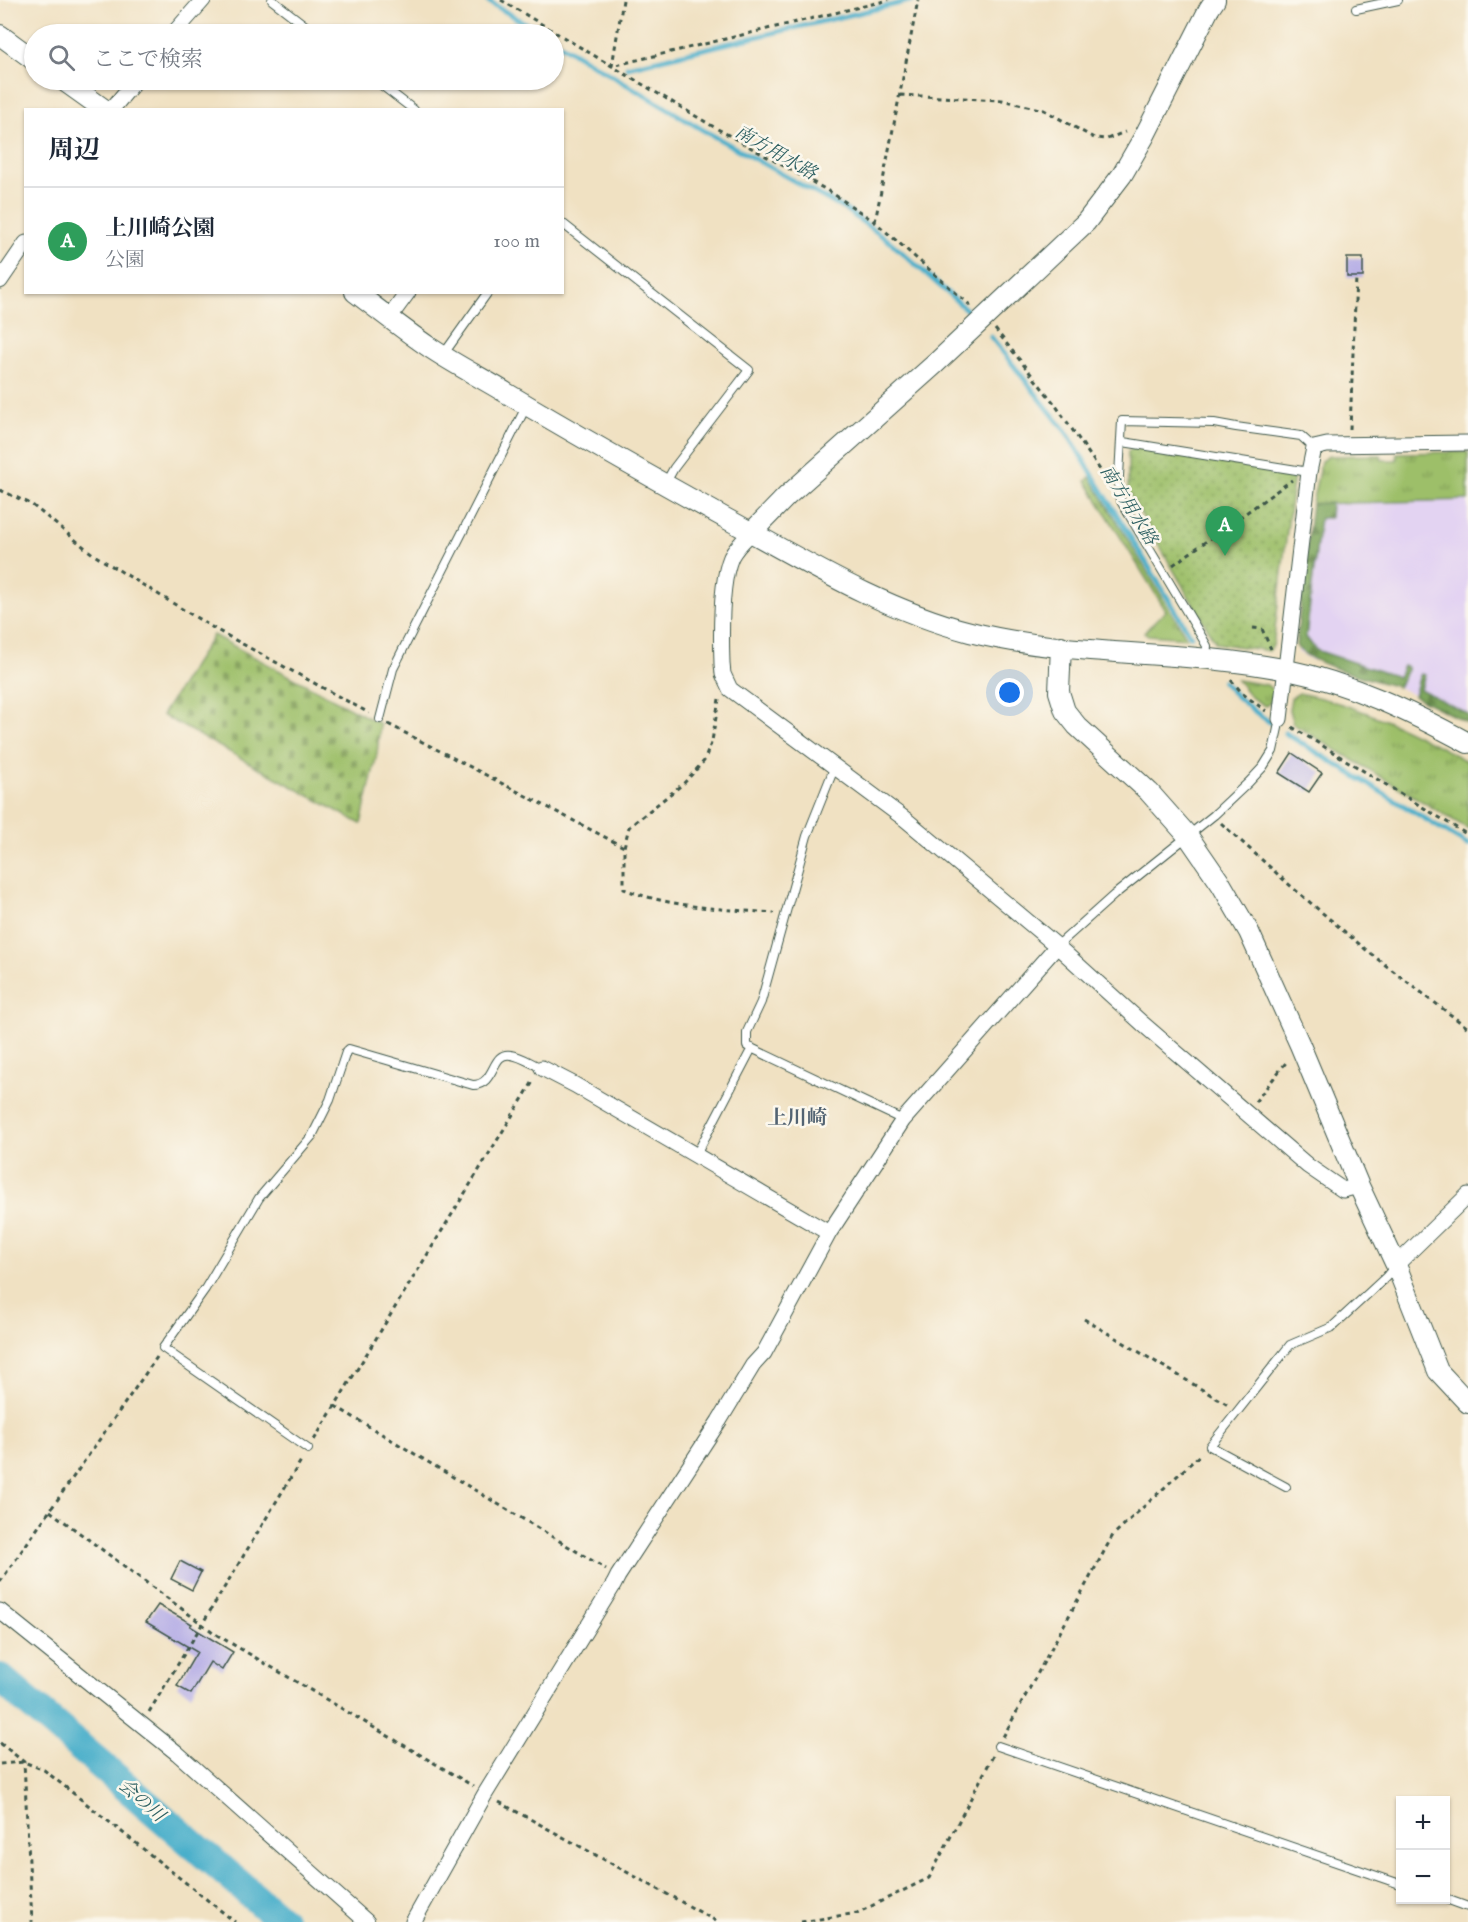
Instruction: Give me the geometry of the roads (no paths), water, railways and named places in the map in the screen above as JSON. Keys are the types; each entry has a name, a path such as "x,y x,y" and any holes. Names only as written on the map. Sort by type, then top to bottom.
{"street":[{"path":"182,24 203,0"},
{"path":"1215,0 1122,175 1086,222 984,318 787,496 741,542 731,557 724,583 723,674 727,684 735,693 905,819 1057,946 1143,1024 1308,1166 1343,1190 1359,1186"},
{"path":"0,36 24,53"},
{"path":"77,90 102,108"},
{"path":"113,108 128,90"},
{"path":"0,281 24,246"},
{"path":"358,294 442,355 665,485 836,579 909,613 974,633 1061,646 1286,670 1361,692 1424,719 1468,743"},
{"path":"389,318 407,294"},
{"path":"1280,719 1303,476 1314,448 1326,445 1468,443"},
{"path":"1061,646 1059,692 1065,711 1077,726 1149,792 1188,836 1221,884 1249,932 1300,1045 1359,1186 1396,1265 1438,1371 1468,1403"},
{"path":"413,1922 485,1794 618,1576 753,1365 764,1353 829,1233 903,1120 1057,946"},
{"path":"542,1068 829,1233"},
{"path":"1396,1265 1468,1195"},
{"path":"0,1611 177,1753 367,1922"}],"lane":[{"path":"272,0 303,24"},
{"path":"1356,9 1398,0"},
{"path":"388,90 411,108"},
{"path":"564,225 749,370 674,468 665,485"},
{"path":"442,355 487,294"},
{"path":"380,719 393,669 527,405"},
{"path":"1206,660 1207,646 1118,494 1123,442 1122,421 1214,423 1301,436 1314,448"},
{"path":"1123,442 1303,476"},
{"path":"1057,946 1113,895 1188,836 1249,782 1269,758 1276,742 1280,719"},
{"path":"835,766 807,836 761,1002 746,1038 747,1046 903,1120"},
{"path":"696,1155 752,1048"},
{"path":"308,1449 163,1348 205,1289 259,1198 312,1136 330,1100 349,1049 473,1085 486,1082 499,1058 505,1054 542,1068"},
{"path":"1286,1487 1210,1446 1290,1345 1332,1327 1396,1265"},
{"path":"998,1746 1396,1882"},
{"path":"1450,1900 1468,1907"}],"waterway":[{"name":"南方用水路","path":"486,0 526,24"},
{"path":"627,67 914,0"},
{"name":"南方用水路","path":"564,47 703,130 846,210 889,241 968,311"},
{"name":"南方用水路","path":"991,337 1067,433 1191,636"},
{"name":"南方用水路","path":"1223,682 1247,705 1274,725"},
{"name":"南方用水路","path":"1285,733 1468,845"},
{"name":"会の川","path":"0,1678 283,1922"}],"place":[{"name":"上川崎公園","path":"1225,556"}],"district":[{"name":"上川崎","path":"797,1117"}]}
